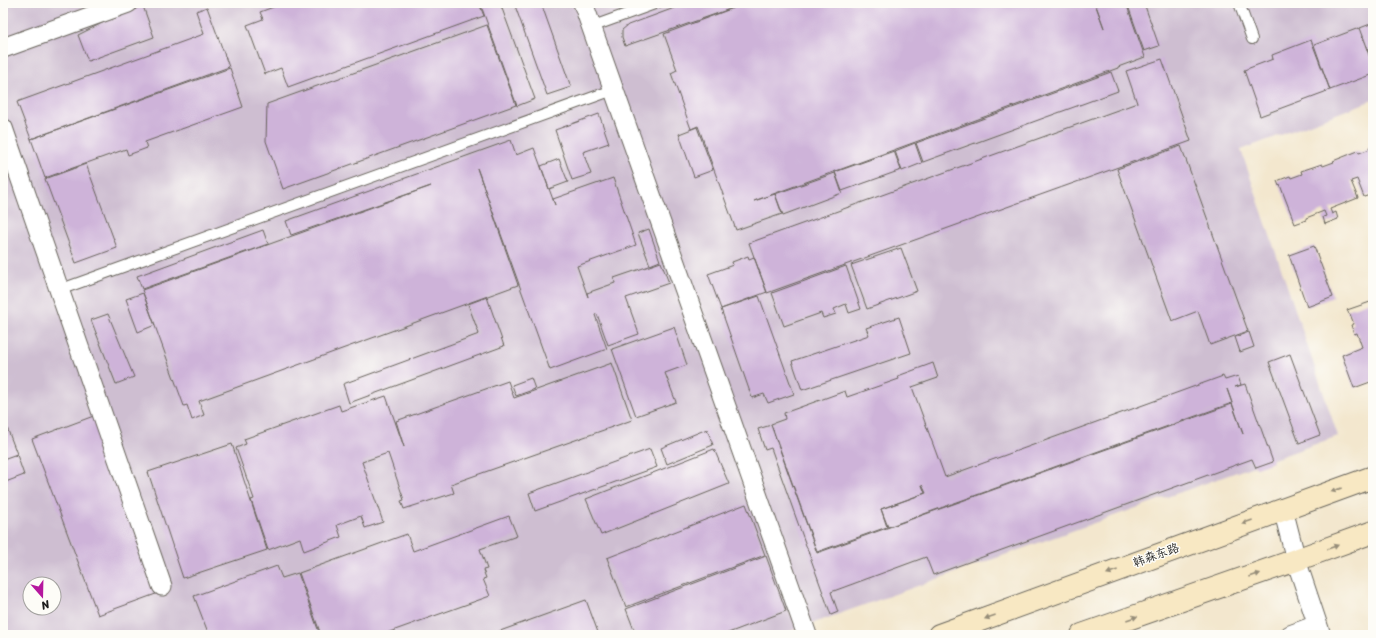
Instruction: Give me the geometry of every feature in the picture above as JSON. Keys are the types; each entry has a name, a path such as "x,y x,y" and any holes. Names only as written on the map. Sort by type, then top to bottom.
{"main road":[{"name":"韩森东路","path":"939,635 1373,477"},
{"path":"1082,635 1373,532"}],"street":[{"path":"3,48 128,3"},
{"path":"582,3 807,635"},
{"path":"3,128 162,586"},
{"path":"1283,509 1296,560 1319,630 1290,635"}],"lane":[{"path":"591,27 658,3"},
{"path":"1239,3 1252,40"},
{"path":"59,290 613,90"}],"shaded area":[{"path":"3,3 1373,3 1373,100 1241,150 1338,436 780,635 3,635"}],"building":[{"path":"284,3 479,3 484,16 288,87 281,68 265,74 247,25 263,19 260,12"},
{"path":"480,3 500,3 535,99 517,106"},
{"path":"514,3 541,3 571,87 547,95"},
{"path":"688,3 1126,3 1145,57 754,201 775,194 782,214 736,230 698,126 691,129 671,73 677,70 664,34 744,4 625,46 622,37 622,30 628,25"},
{"path":"1127,3 1144,3 1159,46 1144,51"},
{"path":"143,6 154,37 88,61 78,35 124,12"},
{"path":"207,7 229,67 31,139 17,102 204,34 196,11"},
{"path":"1373,23 1373,63 1360,28"},
{"path":"487,25 516,105 283,189 266,141 267,104"},
{"path":"1359,28 1373,66 1373,74 1330,90 1314,45"},
{"path":"1311,40 1330,90 1260,116 1244,70 1273,59 1272,55"},
{"path":"1162,59 1191,141 767,293 749,243 1137,103 1126,71"},
{"path":"230,68 243,107 145,142 147,148 128,155 126,149 45,178 31,139"},
{"path":"1111,72 1118,91 923,162 916,143"},
{"path":"599,114 609,143 583,152 591,174 572,180 555,130"},
{"path":"697,127 713,170 694,177 679,134"},
{"path":"511,140 516,155 534,148 555,205 553,199 613,178 636,245 577,266 588,297 587,293 615,283 614,278 661,262 669,283 626,298 639,334 608,345 597,314 595,315 607,349 550,370 477,168 518,285 199,401 204,415 192,420 187,405 184,406 142,290 431,186 291,235 286,221"},
{"path":"915,143 922,163 902,171 895,151"},
{"path":"1181,146 1248,331 1210,345 1198,311 1172,321 1117,169"},
{"path":"1373,146 1373,194 1364,197 1357,179 1351,181 1358,198 1330,209 1332,214 1336,212 1338,219 1325,224 1323,217 1326,216 1324,211 1295,224 1280,185 1279,186 1277,181 1290,176 1291,178 1302,174 1301,171 1322,164 1323,166 1358,151 1359,153 1370,149 1369,147"},
{"path":"894,151 901,170 842,191 835,172"},
{"path":"559,159 568,182 549,189 541,166"},
{"path":"86,164 117,248 76,263 45,179"},
{"path":"835,173 842,193 783,215 775,194"},
{"path":"649,229 660,261 650,265 638,233"},
{"path":"263,230 268,244 142,289 137,276"},
{"path":"1314,246 1333,297 1307,307 1289,255"},
{"path":"901,248 917,291 867,309 851,265"},
{"path":"748,256 749,259 754,257 767,292 721,309 708,274 733,265 732,262"},
{"path":"846,266 861,309 849,313 846,304 834,309 836,314 823,318 821,313 784,326 772,293"},
{"path":"143,293 155,325 138,332 126,299"},
{"path":"759,296 794,394 768,403 764,394 752,398 721,309"},
{"path":"487,297 504,346 349,403 343,384 479,334 468,304"},
{"path":"1373,301 1373,381 1354,388 1342,355 1362,347 1357,333 1354,334 1351,325 1354,324 1347,310"},
{"path":"108,314 134,377 116,384 91,320"},
{"path":"899,317 911,353 802,390 792,361 869,335 866,328"},
{"path":"674,327 687,365 665,373 676,402 636,416 612,349"},
{"path":"1249,332 1254,347 1240,352 1235,337"},
{"path":"1290,354 1320,435 1299,443 1269,362"},
{"path":"612,363 632,420 451,484 454,493 404,509 401,501 404,500 388,453 362,462 383,522 365,528 361,516 337,525 341,537 304,551 300,538 268,550 251,500 254,499 236,448 246,444 244,439 339,405 341,411 386,396 404,447 396,421 508,381 514,398"},
{"path":"933,363 938,378 912,387 945,477 1223,376 1225,380 1238,376 1241,385 1235,387 1245,384 1273,462 1256,468 1252,459 933,575 926,557 831,592 838,612 831,615 771,448 765,450 758,429 771,425 817,553 1232,404 1243,434 1232,403 888,527 881,509 887,527 817,552 771,424 785,419 784,413 845,391 847,397 899,379 898,376","holes":["922,485 926,493 881,509 925,493"]},
{"path":"531,378 535,389 516,396 512,385"},
{"path":"99,414 164,591 98,615 32,439"},
{"path":"3,417 17,454 3,459"},
{"path":"707,429 713,445 667,464 661,448"},
{"path":"232,444 267,550 183,578 148,472"},
{"path":"650,449 657,467 535,511 529,493"},
{"path":"714,449 729,484 601,535 586,499"},
{"path":"17,455 24,475 3,483 3,460"},
{"path":"746,504 765,555 626,607 607,558"},
{"path":"509,516 517,536 480,549 487,569 483,570 486,578 483,579 490,596 381,635 321,635 299,573 407,534 413,551"},
{"path":"766,556 786,611 723,635 636,635 626,609"},
{"path":"277,566 282,578 298,573 320,635 209,635 194,596"},
{"path":"586,600 599,635 489,635"}]}
